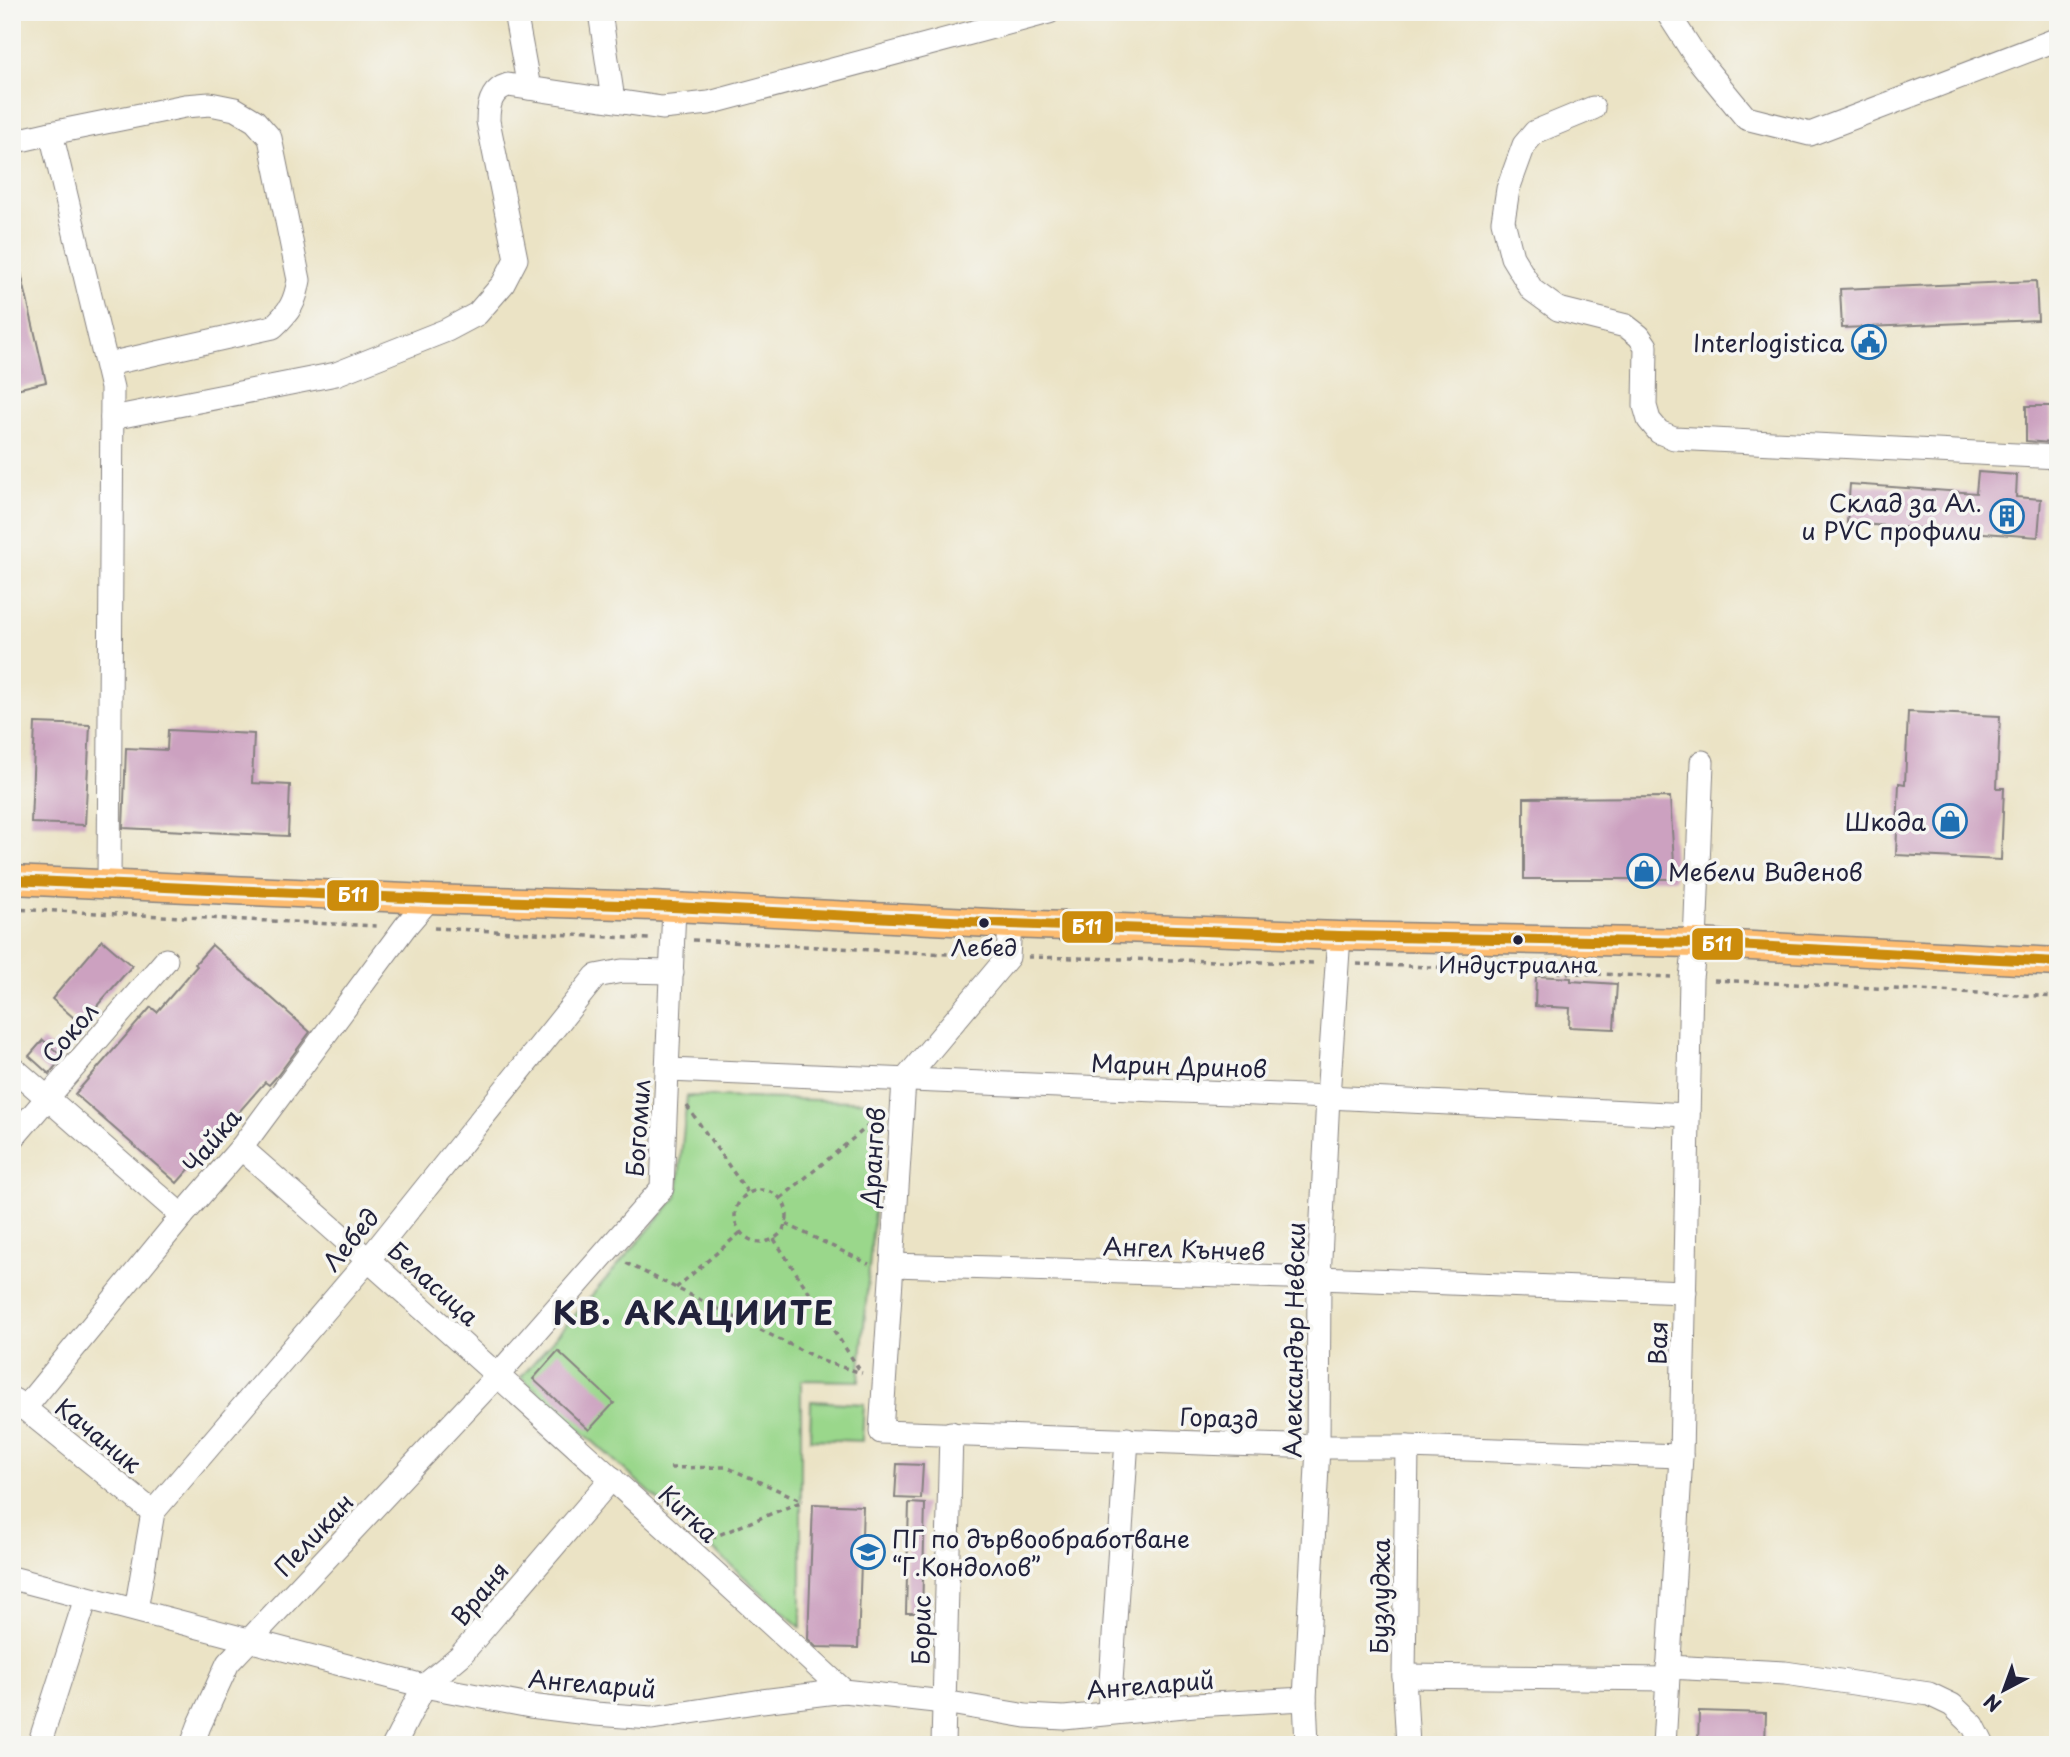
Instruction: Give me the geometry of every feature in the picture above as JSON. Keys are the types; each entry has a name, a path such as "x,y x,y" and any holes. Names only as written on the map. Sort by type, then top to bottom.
{"main road":[{"path":"12,880 1010,924 1338,950 1695,943 2058,962"}],"street":[{"path":"515,12 529,88"},
{"path":"600,12 613,100"},
{"path":"112,418 337,374 447,330 477,314 503,284 516,259 488,121 488,108 499,88 508,85 662,108 709,103 1049,12"},
{"path":"1667,12 1696,57 1746,118 1810,134 2058,41"},
{"path":"12,142 185,106 210,104 236,109 255,121 270,138 299,280 296,300 286,315 273,327 108,364"},
{"path":"1593,108 1535,132 1524,145 1508,188 1503,221 1512,257 1532,290 1558,309 1626,326 1639,336 1646,346 1645,406 1649,420 1659,432 1674,438 2058,457"},
{"path":"51,133 112,388 109,884"},
{"name":"Вая","path":"1664,1745 1681,1455 1691,978 1695,943 1702,762"},
{"name":"Чайка","path":"18,1404 241,1148 405,927 429,899"},
{"name":"Богомил","path":"496,1376 662,1188 674,908"},
{"path":"1008,957 1010,924"},
{"name":"Александър Невски","path":"1307,1745 1305,1699 1318,1447 1319,1278 1338,950"},
{"name":"Дрангов","path":"881,1432 903,1089 1008,957"},
{"name":"Сокол","path":"12,1139 166,960"},
{"name":"Лебед","path":"153,1512 369,1259 596,976 622,971 672,972"},
{"path":"12,1067 182,1216"},
{"name":"Марин Дринов","path":"667,1074 903,1089 1328,1097 1688,1115"},
{"name":"Беласица","path":"241,1148 369,1259 496,1376"},
{"name":"Ангел Кънчев","path":"892,1270 1319,1278 1685,1292"},
{"name":"Китка","path":"496,1376 612,1478 844,1691"},
{"name":"Пеликан","path":"192,1745 228,1663 496,1376"},
{"name":"Качаник","path":"18,1404 153,1512"},
{"name":"Горазд","path":"881,1432 1318,1447 1681,1455"},
{"name":"Борис","path":"943,1745 951,1433"},
{"path":"1109,1712 1127,1439"},
{"name":"Бузлуджа","path":"1407,1447 1404,1676 1408,1745"},
{"name":"Враня","path":"394,1745 424,1686 460,1656 612,1478"},
{"path":"135,1610 153,1512"},
{"name":"Ангеларий","path":"12,1578 424,1686 530,1706 595,1714 652,1718 762,1700 844,1691 944,1702 1026,1716 1064,1718 1109,1712 1305,1699"},
{"path":"39,1745 86,1598"},
{"path":"1404,1676 1785,1673 1929,1694 1952,1705 1973,1725 1983,1745"}],"path":[{"path":"12,909 1008,957 1338,950 1732,982 2058,997"},
{"path":"667,1074 748,1193"},
{"path":"781,1198 903,1089"},
{"path":"764,1189 781,1198 787,1211 786,1224 779,1235 764,1242 755,1241 741,1232 736,1224 737,1206 748,1193 764,1189"},
{"path":"786,1224 892,1270"},
{"path":"676,1288 741,1232"},
{"path":"774,1239 861,1373"},
{"path":"605,1252 825,1362 884,1380"},
{"path":"670,1468 726,1467 803,1501 688,1548"}],"green space":[{"path":"687,1096 884,1102 859,1381 801,1380 801,1628 521,1377 677,1197"},
{"path":"811,1401 864,1404 862,1441 810,1439"}],"building":[{"path":"19,264 46,382 12,390 12,265"},
{"path":"2036,281 2038,320 1842,328 1840,289"},
{"path":"2026,406 2051,406 2051,443 2026,441"},
{"path":"1978,472 2017,475 2016,497 2041,499 2038,537 1847,523 1850,484 1976,493"},
{"path":"1908,712 2000,716 1997,788 2004,788 2001,860 1896,855 1899,783 1905,784"},
{"path":"35,723 90,725 85,825 31,823"},
{"path":"168,730 254,734 252,783 290,785 288,836 123,828 126,748 167,750"},
{"path":"1670,797 1675,879 1524,879 1524,798"},
{"path":"102,940 132,966 81,1024 52,999"},
{"path":"212,945 310,1032 278,1075 269,1085 265,1082 177,1183 75,1094 151,1007 157,1012"},
{"path":"1536,976 1617,984 1614,1029 1569,1027 1570,1008 1535,1006"},
{"path":"43,1040 63,1057 49,1074 29,1056"},
{"path":"558,1351 614,1403 589,1430 533,1379"},
{"path":"897,1464 923,1465 921,1499 895,1498"},
{"path":"909,1503 925,1504 922,1613 906,1613"},
{"path":"813,1504 863,1506 858,1648 816,1647 808,1639"},
{"path":"1699,1711 1766,1713 1765,1745 1698,1745"}],"transit line":[{"name":"Б11","path":"12,880 653,906 1010,924 1339,936 1695,943 2058,962"}],"place":[{"name":"Interlogistica","path":"1869,342"},
{"name":"Склад за Ал. и PVC профили","path":"2007,516"},
{"name":"Шкода","path":"1950,821"},
{"name":"Мебели Виденов","path":"1644,871"},
{"name":"Лебед","path":"984,923"},
{"name":"Индустриална","path":"1518,940"},
{"name":"ПГ по дървообработване “Г.Кондолов”","path":"868,1552"}],"district":[{"name":"КВ. АКАЦИИТЕ","path":"694,1312"}]}
